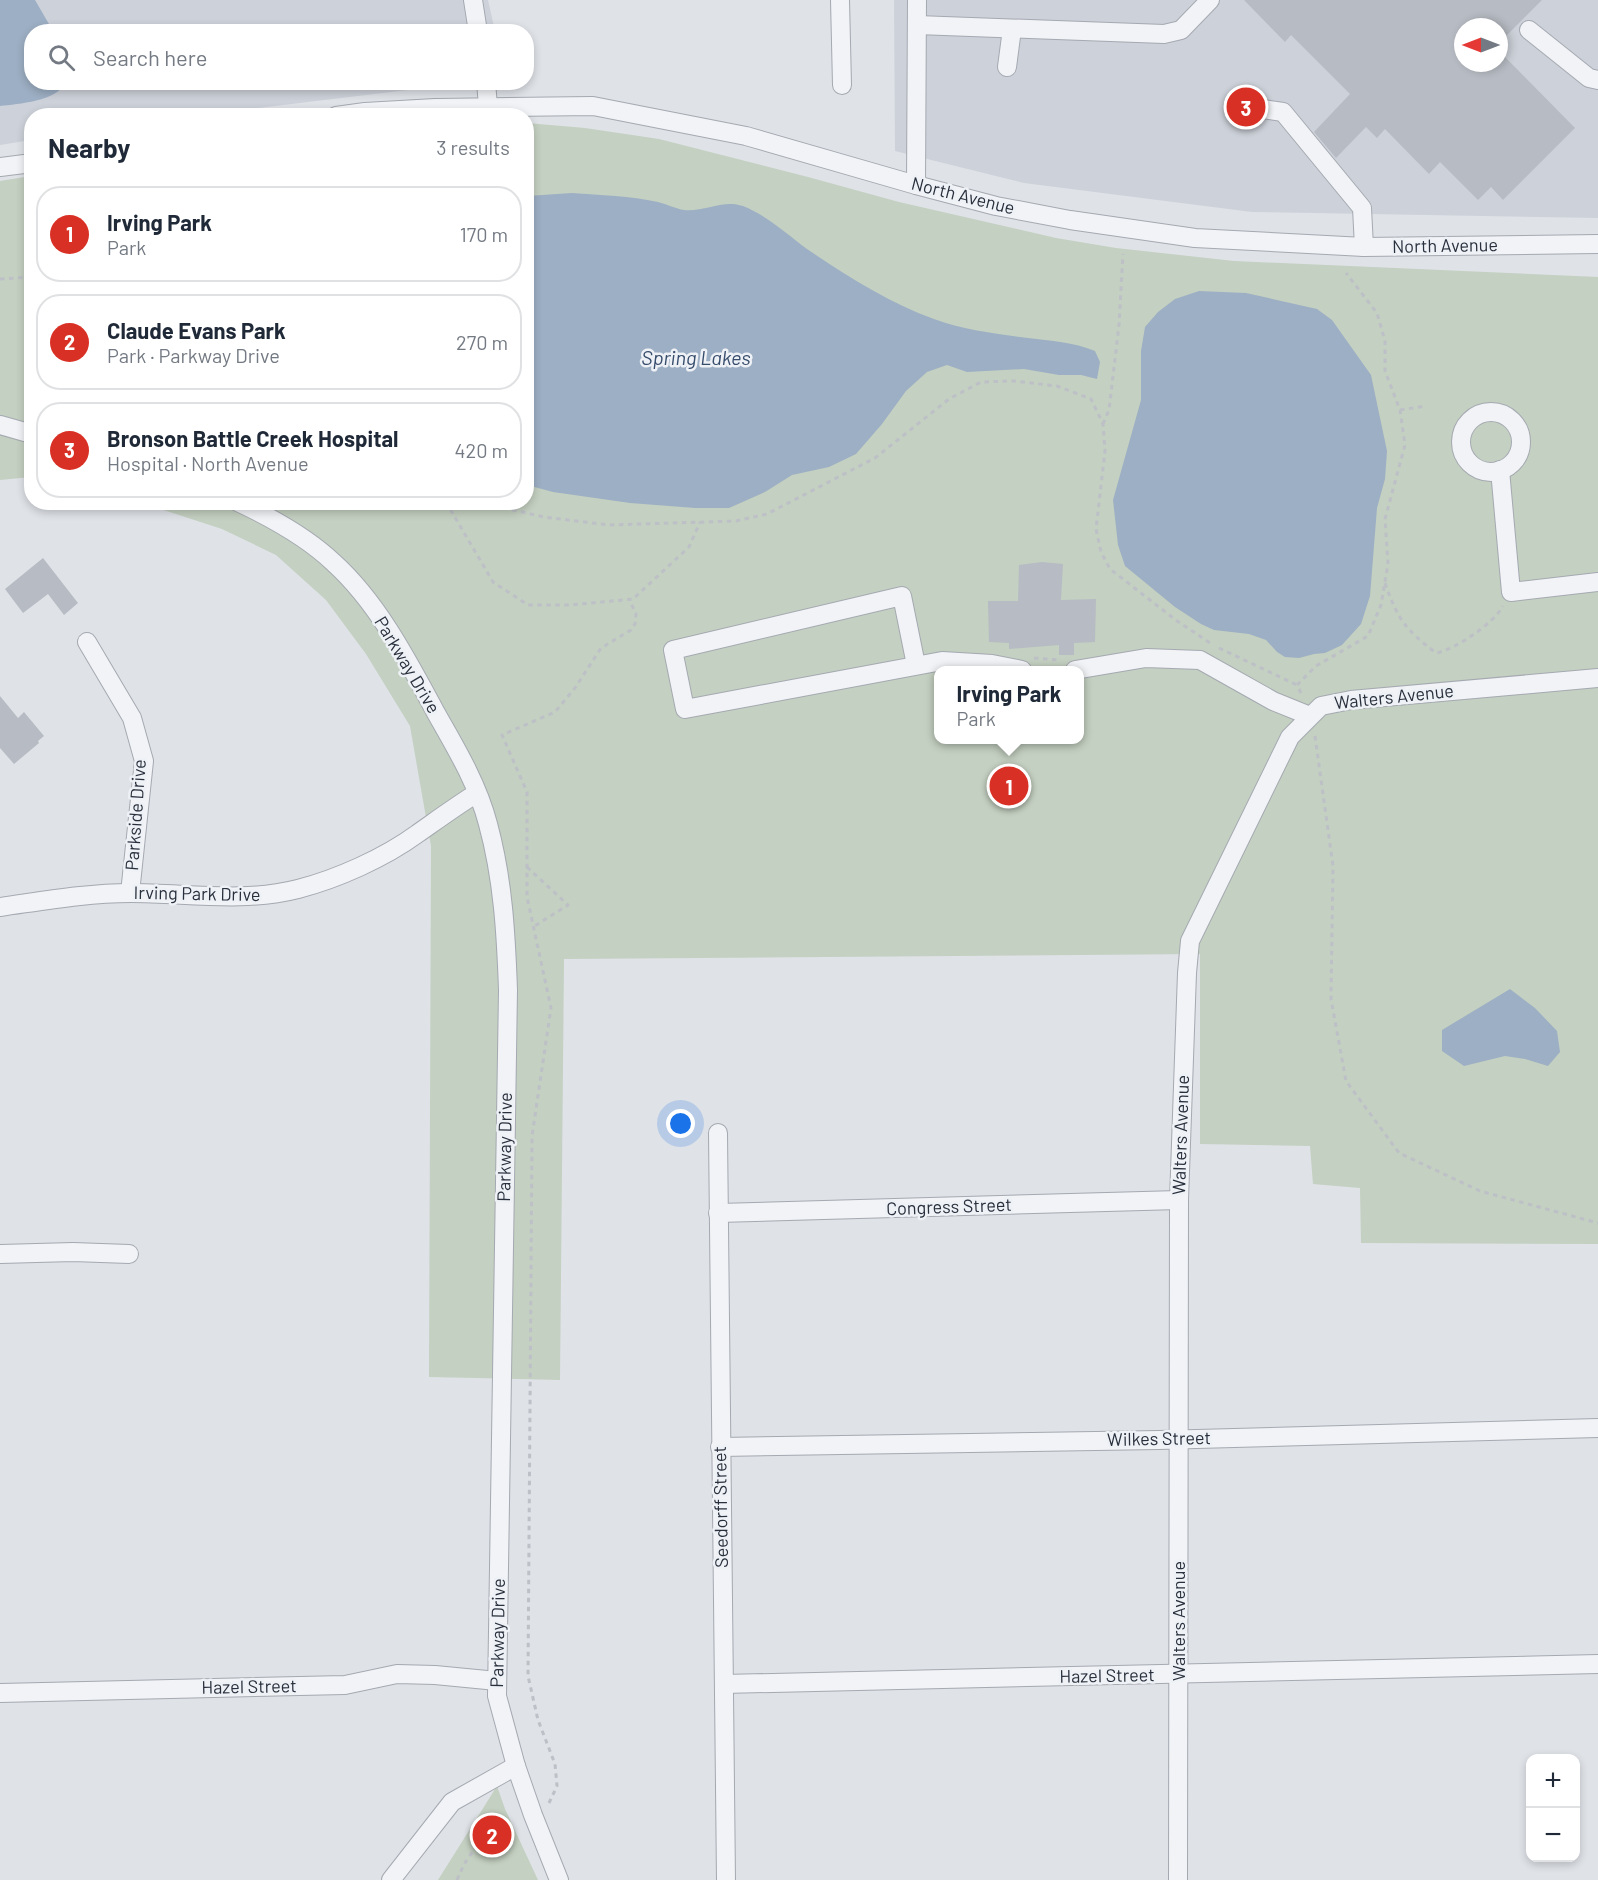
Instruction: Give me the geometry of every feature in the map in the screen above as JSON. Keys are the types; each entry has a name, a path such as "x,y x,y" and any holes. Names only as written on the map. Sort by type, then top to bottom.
{"street":[{"path":"473,0 477,24"},
{"path":"840,0 842,85"},
{"path":"915,185 917,0"},
{"path":"917,25 1164,34 1181,30 1210,0"},
{"path":"1007,68 1012,29"},
{"path":"1529,30 1589,78 1598,80"},
{"path":"487,90 489,106"},
{"name":"North Avenue","path":"439,108 593,106 746,136 996,206 1070,220 1195,238 1364,247 1598,244"},
{"path":"1250,107 1283,112 1362,208 1364,247"},
{"path":"0,167 24,163"},
{"path":"0,425 24,432"},
{"path":"1500,470 1511,592 1598,582"},
{"name":"Parkway Drive","path":"255,510 304,539 335,563 361,592 384,624 452,740 477,793 498,865 505,919 508,990 497,1696 516,1766 559,1880"},
{"path":"916,665 902,596 673,650 685,709 942,661 1002,666"},
{"name":"Parkside Drive","path":"87,642 132,718 144,761 130,893"},
{"path":"1084,668 1146,658 1200,660 1273,701 1310,716"},
{"name":"Walters Avenue","path":"1178,1880 1179,1200 1190,941 1290,736 1321,706 1350,699 1598,678"},
{"name":"Irving Park Drive","path":"0,907 103,894 260,897 298,889 379,857 416,835 449,810 477,793"},
{"name":"Seedorff Street","path":"718,1133 726,1880"},
{"name":"Congress Street","path":"718,1214 1179,1200"},
{"path":"0,1254 73,1252 129,1254"},
{"name":"Wilkes Street","path":"720,1447 1179,1439 1598,1428"},
{"name":"Hazel Street","path":"724,1684 1598,1664"},
{"name":"Hazel Street","path":"0,1694 345,1685 397,1674 446,1675 497,1681"},
{"path":"391,1880 452,1802 516,1766"}],"path":[{"path":"1103,424 1109,410 1113,378 1123,254"},
{"path":"1297,685 1316,666 1368,636 1381,604 1388,564 1385,519 1405,445 1400,410 1384,371 1385,341 1377,313 1346,273"},
{"path":"0,279 24,278"},
{"path":"513,510 544,517 609,525 736,521 767,514 875,458 949,399 981,382 1013,381 1057,386 1091,399 1103,424 1106,451 1096,529 1101,552 1110,569 1212,645 1297,685 1310,716 1317,746 1333,866 1331,999 1346,1081 1399,1154 1480,1191 1598,1223"},
{"path":"1400,410 1426,406"},
{"path":"451,510 493,582 528,604 570,605 633,599 689,547 700,522"},
{"path":"1385,581 1395,609 1411,634 1436,653 1448,651 1499,613 1511,592"},
{"path":"548,1805 557,1786 555,1764 538,1720 528,1676 532,1136 551,1008 527,897 527,792 502,735 555,712 601,648 631,630 635,624 636,614 629,599"},
{"path":"527,867 567,905 533,927"},
{"path":"457,1880 474,1848 484,1839 512,1824"}],"shaded area":[{"path":"0,0 488,0 493,24 24,24 24,90 408,90 257,108 24,108 24,141 0,145"},
{"path":"894,0 1598,0 1598,218 1252,212 1024,183 895,151"}],"green space":[{"path":"534,124 585,128 659,139 899,202 1056,238 1116,248 1234,261 1598,277 1598,1244 1361,1243 1360,1188 1313,1184 1310,1146 1200,1144 1200,954 564,959 560,1380 429,1377 431,846 410,726 366,654 326,600 276,555 222,529 164,510 534,510"},
{"path":"24,177 24,478 0,480 0,181"},
{"path":"497,1786 505,1809 538,1880 438,1880"}],"water":[{"path":"0,0 35,0 49,24 24,24 24,90 60,90 46,98 0,106"},
{"name":"Spring Lakes","path":"572,193 637,198 684,210 728,204 743,206 768,220 853,279 917,313 969,329 1062,342 1095,351 1100,362 1097,379 1024,369 967,372 947,365 927,372 906,391 856,454 829,467 792,475 765,492 729,508 630,503 553,492 534,487 534,196"},
{"path":"1199,291 1246,293 1317,309 1332,320 1371,375 1387,451 1385,479 1377,508 1370,596 1361,624 1342,645 1325,653 1299,658 1285,657 1266,640 1249,634 1214,630 1175,607 1125,566 1118,545 1113,500 1141,400 1141,351 1145,327 1158,312 1175,299"},
{"path":"1510,989 1535,1008 1557,1031 1560,1052 1548,1066 1505,1056 1464,1066 1442,1051 1442,1030"}],"building":[{"path":"1244,0 1542,0 1508,34 1508,18 1454,18 1454,72 1508,72 1508,60 1575,128 1503,200 1491,187 1478,200 1440,162 1429,174 1385,129 1377,138 1366,127 1336,158 1314,132 1350,94 1291,35 1285,42"},
{"path":"43,558 78,603 64,615 48,594 23,613 5,589"},
{"path":"1042,562 1063,564 1061,600 1096,599 1095,642 1074,643 1074,655 1059,655 1059,645 1009,649 1009,643 989,642 988,601 1018,601 1019,565"},
{"path":"0,696 18,718 24,712 44,736 14,764 0,748"}],"place":[{"name":"Bronson Battle Creek Hospital","path":"1246,107"},
{"name":"Irving Park","path":"1009,786"},
{"name":"Claude Evans Park","path":"492,1835"}]}
